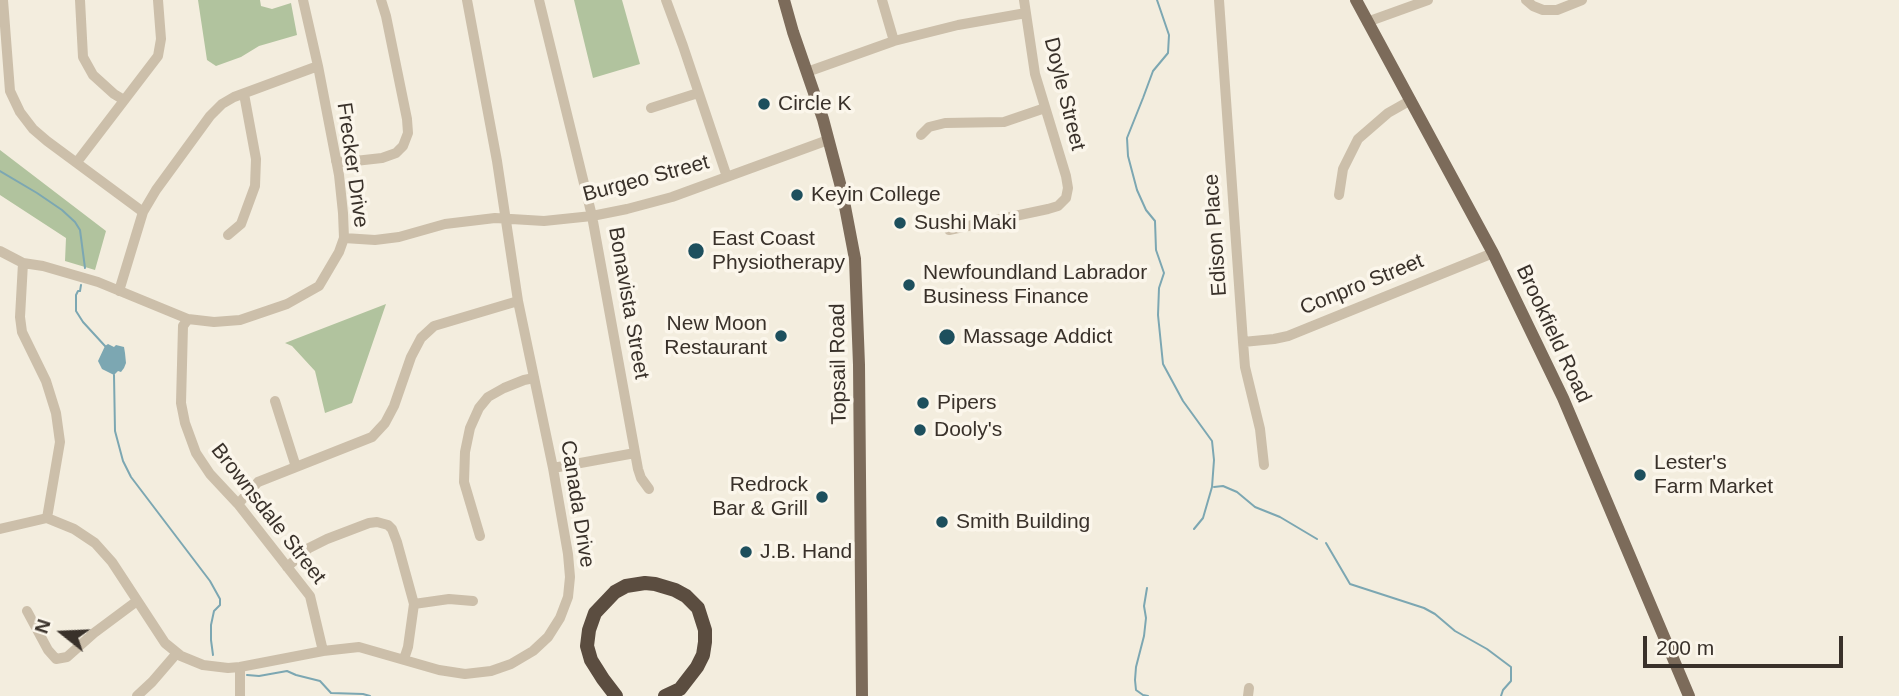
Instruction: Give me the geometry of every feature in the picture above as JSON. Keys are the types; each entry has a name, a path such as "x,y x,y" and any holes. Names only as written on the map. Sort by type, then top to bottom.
{"highway":[{"path":"616,696 591,660 587,646 589,630 595,613 615,592 638,583 655,584 675,590 693,602 703,619 705,642 702,655 691,676 680,689 664,696"}],"main road":[{"name":"Topsail Road","path":"784,0 823,118 842,191 855,259 862,696"},
{"name":"Brookfield Road","path":"1356,0 1493,253 1563,398 1689,696"}],"street":[{"path":"3,0 4,65 10,91 20,112 47,141 144,212"},
{"path":"80,0 83,57 93,75 124,100"},
{"path":"77,162 158,56 161,39 158,0"},
{"name":"Frecker Drive","path":"0,251 23,263 92,280 187,319 214,322 240,320 287,304 319,286 340,252 344,238 343,213 336,161 303,0"},
{"path":"336,161 382,159 396,153 403,146 408,133 381,0"},
{"name":"Canada Drive","path":"47,518 74,529 95,543 112,562 165,643 181,656 203,666 240,667 359,647 439,670 465,674 491,671 512,664 533,651 548,637 560,618 568,597 568,554 518,301 497,161 467,0"},
{"name":"Bonavista Street","path":"539,0 592,216 635,453 640,473 649,489"},
{"path":"666,0 727,177"},
{"path":"882,0 894,41"},
{"name":"Doyle Street","path":"949,230 1058,206 1066,198 1066,176 1035,74 1024,0"},
{"name":"Edison Place","path":"1219,0 1245,367 1261,429 1264,465"},
{"path":"1367,22 1428,0"},
{"path":"1526,0 1543,10 1557,10 1582,0"},
{"path":"807,72 894,41 958,24 1026,13"},
{"path":"119,291 144,212 156,190 210,116 234,97 318,66"},
{"path":"651,108 698,93"},
{"path":"228,235 242,223 256,186 256,159 244,94"},
{"path":"1339,195 1343,169 1358,139 1388,113 1411,100"},
{"path":"921,135 929,127 944,123 1013,120 1045,107"},
{"name":"Burgeo Street","path":"344,238 375,240 399,237 445,224 495,219 544,221 627,209 672,197 828,140"},
{"name":"Conpro Street","path":"1243,342 1288,336 1493,253"},
{"path":"0,529 47,518 60,442 46,381 22,332 20,317 23,263"},
{"path":"238,504 258,482 372,437 385,424 394,406 411,356 421,338 434,326 518,301"},
{"name":"Brownsdale Street","path":"187,319 183,326 181,403 196,453 210,474 238,504 310,596 323,651"},
{"path":"480,536 464,482 465,452 470,428 479,408 488,397 504,388 534,378"},
{"path":"275,401 296,467"},
{"path":"553,468 635,453"},
{"path":"287,567 309,548 369,523 383,523 392,529 414,604 404,659"},
{"path":"414,604 449,598 473,601"},
{"path":"27,611 48,650 56,659 67,657 137,601"},
{"path":"137,696 177,653"},
{"path":"240,667 240,696"}],"green space":[{"path":"198,0 260,0 261,6 272,9 291,3 297,35 259,46 241,57 216,66 207,60"},
{"path":"574,0 622,0 640,64 593,78"},
{"path":"0,150 106,231 95,270 65,261 66,238 0,195"},
{"path":"386,304 352,403 325,413 315,371 292,346 285,343"}],"water":[{"path":"108,344 124,347 126,363 121,372 118,371 114,375 102,369 98,361"}],"waterway":[{"path":"1157,0 1169,35 1168,53 1153,71 1127,138 1128,156 1137,190 1146,210 1155,221 1156,250 1164,273 1159,288 1158,315 1163,364 1183,401 1212,441 1212,487 1203,518 1194,529"},
{"path":"0,171 37,193 75,222 80,230 85,268"},
{"path":"81,285 76,295 76,311 105,346"},
{"path":"114,375 115,431 123,461 131,477 210,581 220,599 211,625 213,655"},
{"path":"1214,487 1223,486 1237,492 1255,507 1280,517 1317,539"},
{"path":"1326,543 1350,584 1424,608 1511,667 1511,681 1501,696"},
{"path":"1147,588 1144,636 1135,680 1136,690 1148,696"},
{"path":"247,675 259,676 287,671 320,681 331,693 370,696"}],"place":[{"name":"Circle K","path":"764,104"},
{"name":"Keyin College","path":"797,195"},
{"name":"Sushi Maki","path":"900,223"},
{"name":"East Coast Physiotherapy","path":"696,251"},
{"name":"Newfoundland Labrador Business Finance","path":"909,285"},
{"name":"New Moon Restaurant","path":"781,336"},
{"name":"Massage Addict","path":"947,337"},
{"name":"Pipers","path":"923,403"},
{"name":"Dooly's","path":"920,430"},
{"name":"Lester's Farm Market","path":"1640,475"},
{"name":"Redrock Bar & Grill","path":"822,497"},
{"name":"Smith Building","path":"942,522"},
{"name":"J.B. Hand","path":"746,552"}]}
